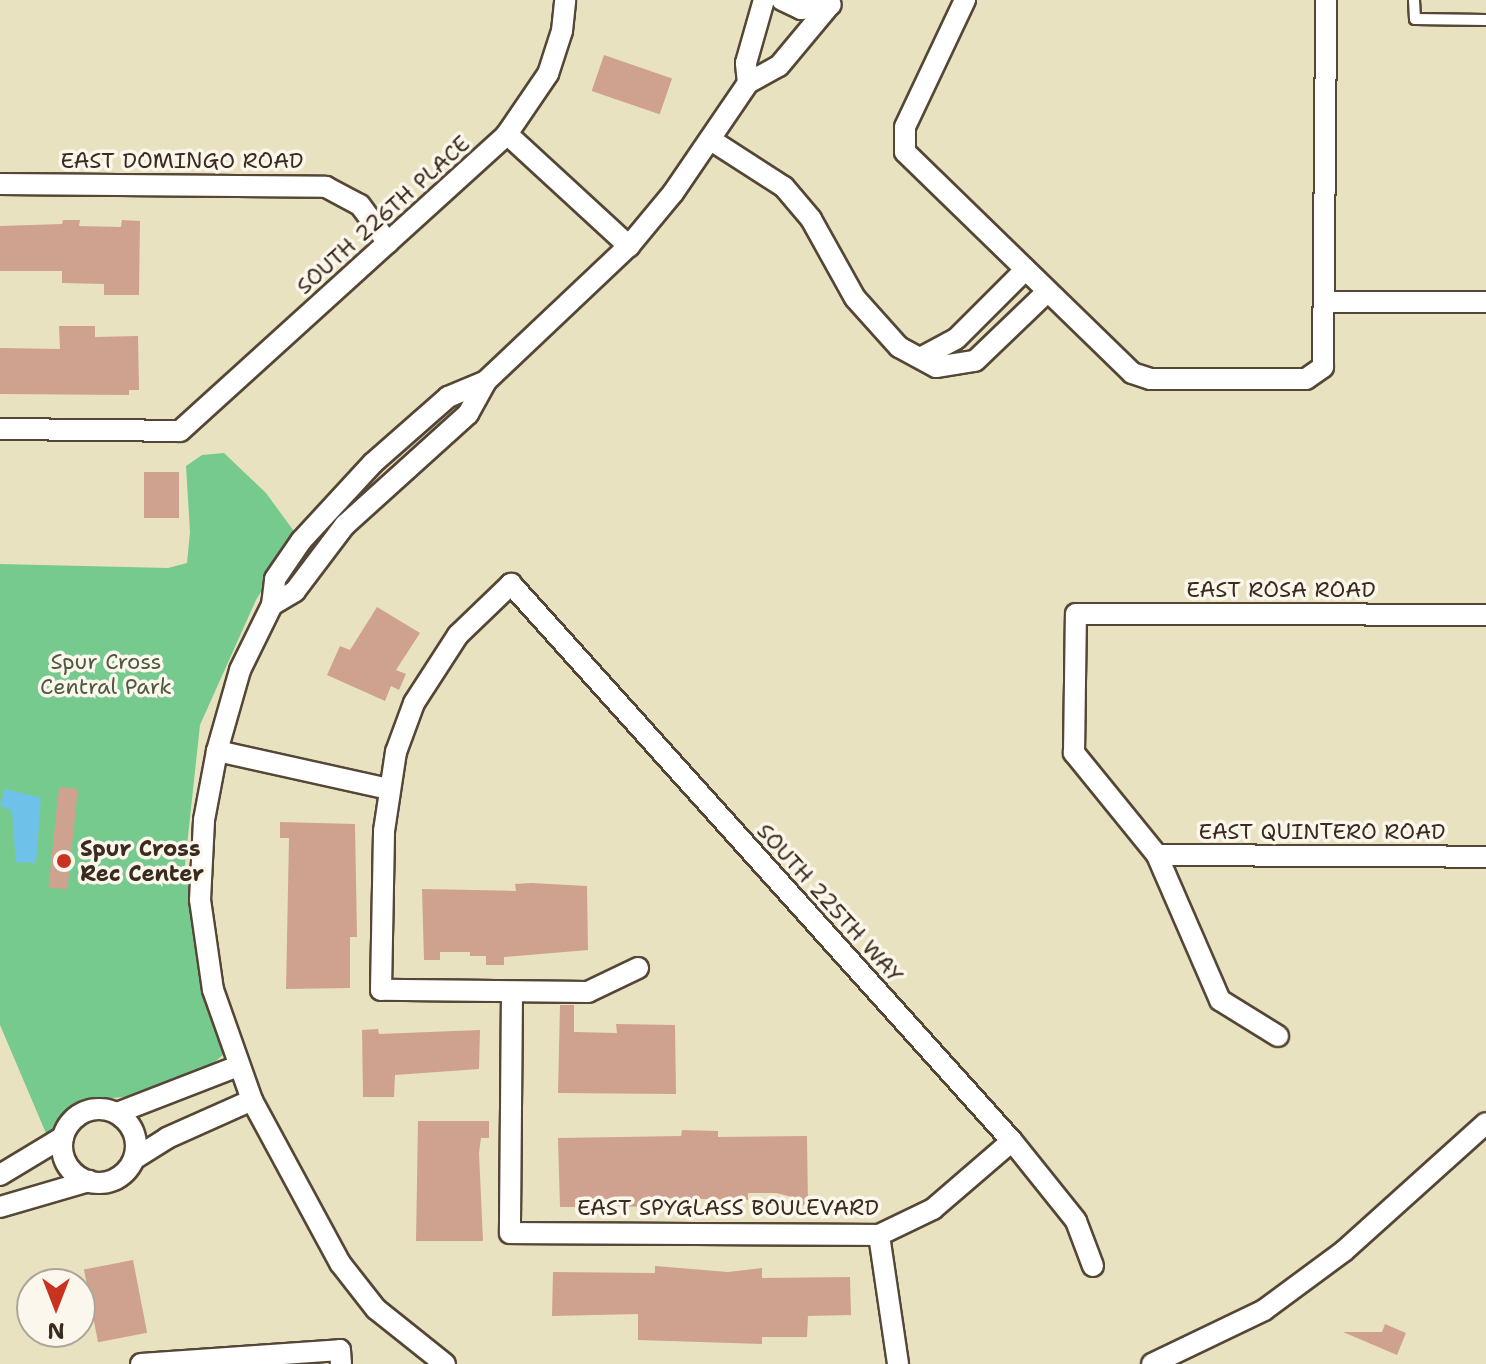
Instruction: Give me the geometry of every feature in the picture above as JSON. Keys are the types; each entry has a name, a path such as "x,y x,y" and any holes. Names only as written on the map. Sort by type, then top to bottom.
{"street":[{"name":"SOUTH 226TH PLACE","path":"0,429 180,431 507,134 548,74 562,31 565,0"},
{"path":"748,83 746,63 764,0"},
{"path":"782,0 801,9 834,3"},
{"path":"965,0 901,144 915,164 1047,292 1142,378 1306,379 1318,373 1324,360 1326,0"},
{"path":"445,1364 376,1309 340,1263 244,1083 213,990 200,900 204,820 217,751 240,670 272,605 275,579 333,503 448,397 486,381 629,246 711,140 748,83 779,66 834,3"},
{"path":"507,134 629,246"},
{"path":"711,140 784,187 811,219 855,298 899,347 946,369 975,361 1047,292"},
{"name":"EAST DOMINGO ROAD","path":"0,184 326,187 360,205 388,243"},
{"path":"922,357 956,339 1025,270"},
{"path":"1324,302 1486,302"},
{"name":"SOUTH 225TH WAY","path":"388,789 414,703 458,635 511,584 1012,1141 1076,1221 1093,1266"},
{"name":"EAST ROSA ROAD","path":"1157,855 1074,753 1076,614 1486,615"},
{"path":"217,751 388,789 381,990 588,992 638,968"},
{"path":"1157,855 1220,1000 1278,1036"},
{"name":"EAST QUINTERO ROAD","path":"1157,855 1486,857"},
{"name":"EAST SPYGLASS BOULEVARD","path":"512,993 510,1233 879,1235 933,1209 1012,1141"},
{"path":"0,1175 63,1137 84,1112 117,1113 244,1083"},
{"path":"0,1207 89,1181 111,1181 134,1159 244,1083"},
{"path":"117,1113 132,1128 134,1159"},
{"path":"1152,1364 1264,1310 1344,1251 1486,1123"},
{"path":"63,1137 65,1159 89,1181"},
{"path":"879,1235 898,1364"},
{"path":"141,1364 340,1357"}],"lane":[{"path":"1414,0 1415,19 1486,20"}],"green space":[{"name":"Spur Cross Central Park","path":"224,453 266,493 296,534 256,600 200,725 185,864 201,971 224,1054 201,1074 160,1093 104,1099 77,1111 48,1138 0,1025 0,564 168,568 187,563 190,532 186,466 202,455"}],"water":[{"path":"5,789 41,798 36,863 16,862 12,811 0,805"}],"building":[{"path":"604,55 672,78 660,114 592,91"},
{"path":"63,220 80,220 79,226 121,227 122,220 140,221 139,295 104,295 104,284 62,283 62,271 0,271 0,226 62,224"},
{"path":"59,326 95,326 95,337 138,336 139,390 129,390 129,395 0,394 0,348 60,349"},
{"path":"144,472 179,472 179,518 144,518"},
{"path":"377,607 420,633 396,670 406,674 399,690 391,686 385,701 327,675 340,646 350,650"},
{"name":"Spur Cross Rec Center","path":"59,787 78,789 67,889 48,887"},
{"path":"280,822 355,824 357,937 350,937 350,988 286,989 289,838 280,838"},
{"path":"515,884 587,886 588,950 504,957 504,965 486,965 486,956 470,956 470,952 440,952 440,960 424,960 422,889 516,891"},
{"path":"560,1005 574,1005 574,1032 617,1033 616,1024 675,1025 676,1094 558,1093"},
{"path":"378,1029 379,1034 480,1030 479,1069 395,1075 394,1097 363,1097 362,1030"},
{"path":"418,1121 489,1121 489,1138 481,1138 479,1153 483,1241 416,1241"},
{"path":"682,1130 718,1131 718,1137 807,1136 808,1205 792,1206 792,1197 776,1193 748,1193 748,1200 660,1198 660,1206 645,1207 618,1206 618,1199 575,1199 575,1207 560,1207 558,1138 681,1136"},
{"path":"133,1260 147,1333 98,1342 96,1268 92,1268"},
{"path":"655,1266 728,1272 762,1268 762,1278 850,1277 851,1315 808,1316 807,1337 762,1337 762,1344 638,1340 638,1314 552,1316 553,1272 655,1273"},
{"path":"1385,1324 1406,1333 1397,1355 1343,1332 1382,1332"}],"place":[{"name":"Spur Cross Rec Center","path":"64,861"}]}
